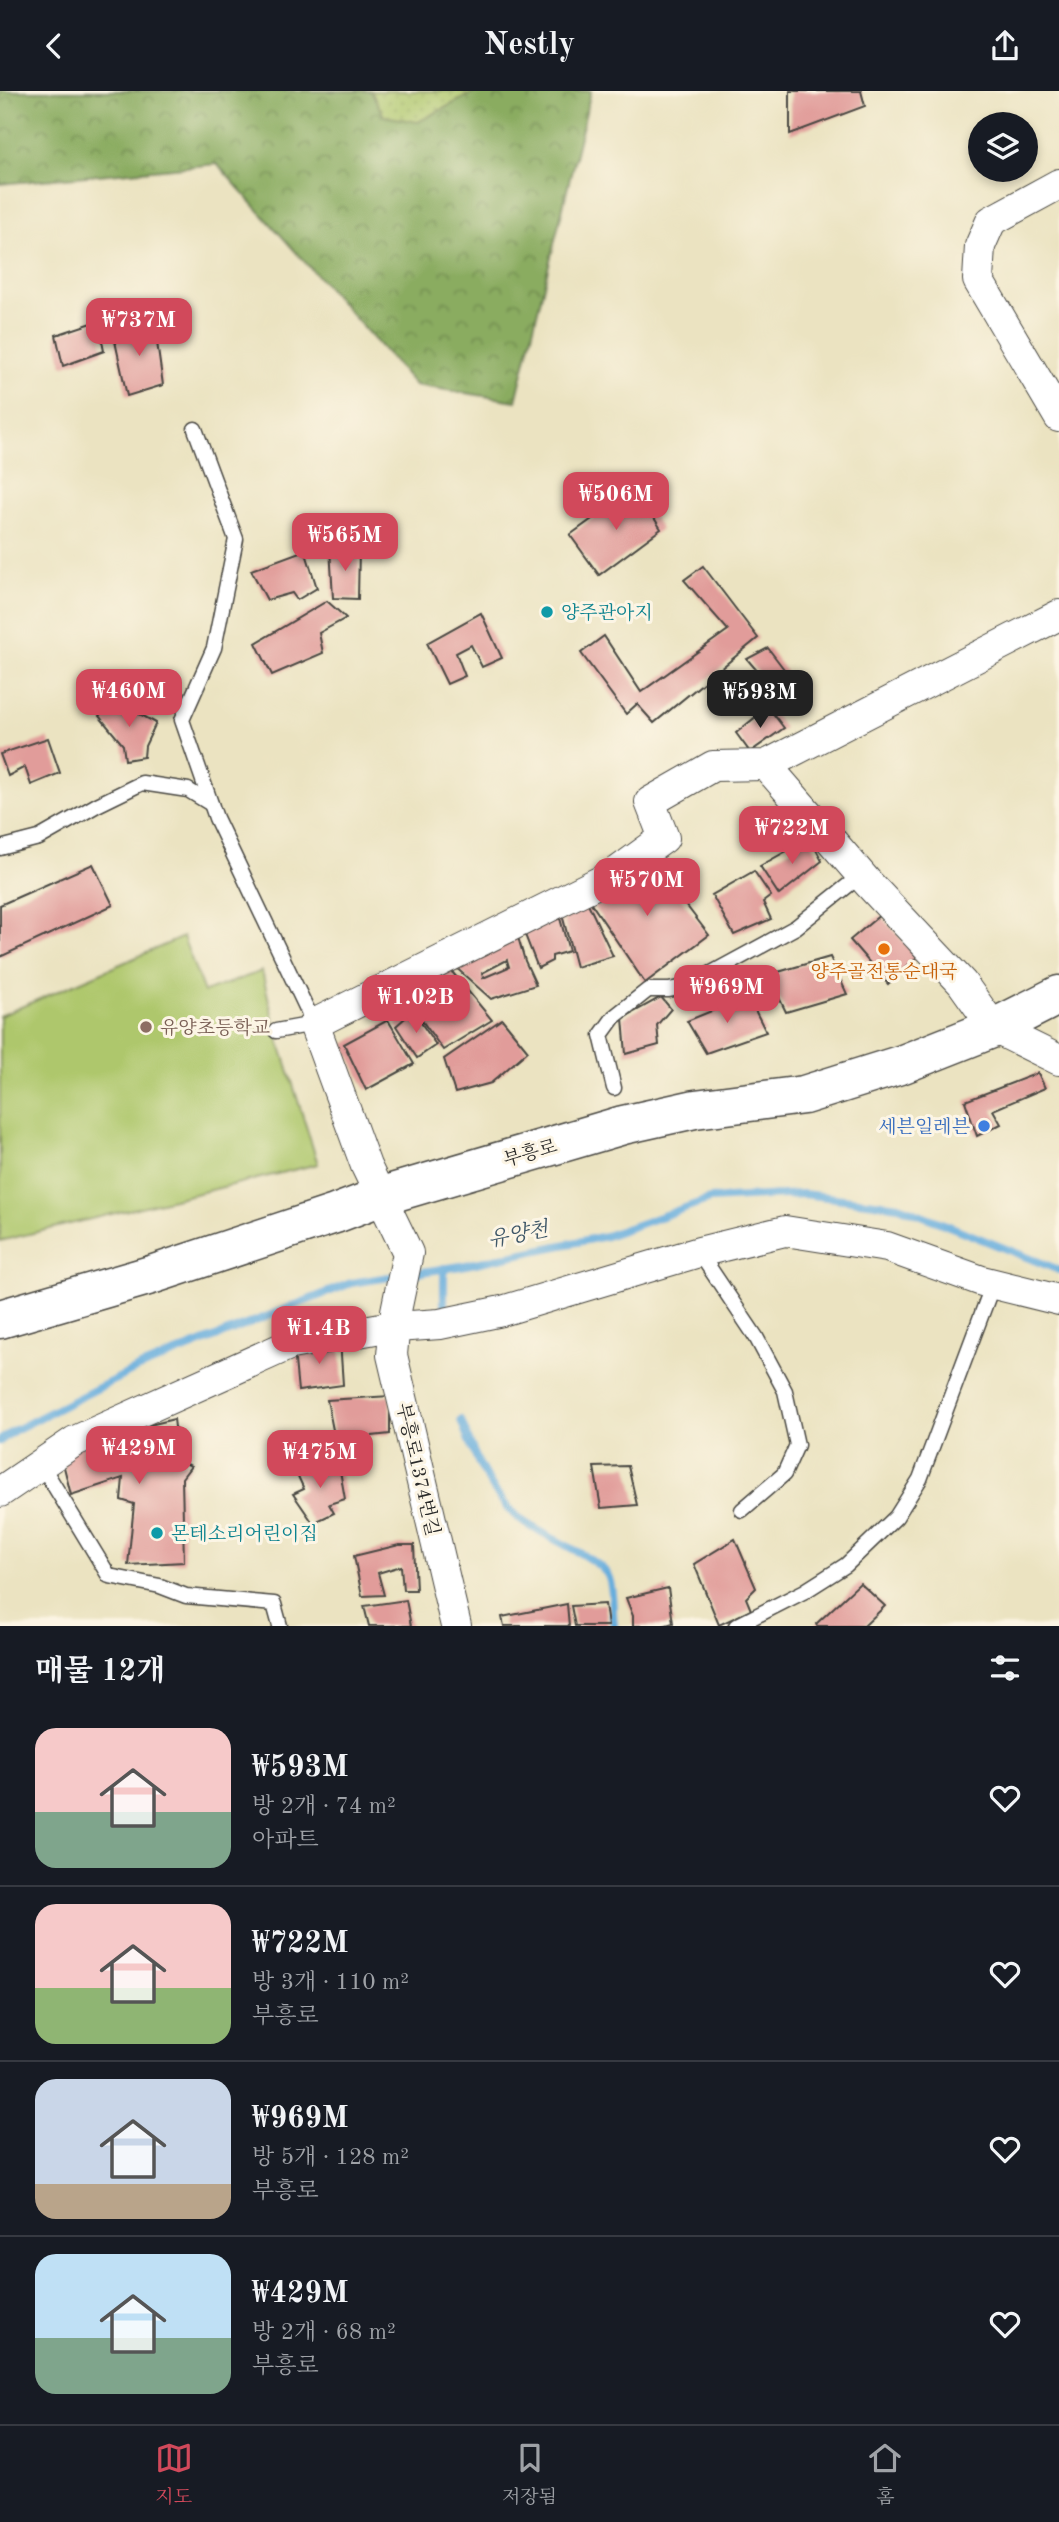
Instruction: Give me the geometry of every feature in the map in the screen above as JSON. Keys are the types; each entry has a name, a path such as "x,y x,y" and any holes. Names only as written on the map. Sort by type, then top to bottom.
{"main road":[{"name":"부흥로","path":"0,1319 150,1275 382,1196 624,1125 695,1109 804,1095 903,1064 994,1028 1050,1002"}],"street":[{"path":"1059,184 991,221 980,246 978,280 1059,417"},
{"path":"382,1196 366,1166 314,1024 613,875 663,838 650,802 713,766 766,765 1059,615"},
{"path":"766,765 861,874 962,983 994,1028 1059,1060"},
{"name":"부흥로1374번길","path":"382,1196 408,1252 395,1319 392,1355 456,1626"},
{"path":"0,1492 75,1441 291,1344 395,1319 440,1324 502,1311 699,1252 785,1231 887,1247 993,1284 1059,1300"}],"lane":[{"path":"195,429 236,539 214,648 182,720 211,804 314,1024 276,1031"},
{"path":"5,843 39,838 142,783 188,790 211,804"},
{"path":"614,1088 601,1035 614,1017 648,990 688,986 796,927 861,874"},
{"path":"699,1252 756,1337 785,1391 797,1445 784,1474 742,1510"},
{"path":"736,1626 806,1591 846,1565 896,1517 919,1479 993,1284"},
{"path":"41,1464 109,1576 160,1586 186,1596 274,1604 280,1626"}],"green space":[{"path":"0,91 591,91 516,401 415,385 217,164 0,184"},
{"path":"371,91 477,91 418,122 384,116"},
{"path":"183,937 204,992 262,971 276,1031 318,1164 0,1241 0,1016"}],"building":[{"path":"790,91 861,91 865,106 790,134"},
{"path":"98,321 104,351 63,366 56,335"},
{"path":"154,321 163,385 127,396 113,332"},
{"path":"635,488 661,529 599,575 570,535"},
{"path":"330,548 359,549 358,599 333,598"},
{"path":"305,550 317,588 297,600 292,593 267,600 251,570"},
{"path":"703,566 758,638 654,723 637,704 626,714 581,653 604,636 641,692 728,630 684,580"},
{"path":"327,601 346,618 319,633 323,653 272,675 256,643"},
{"path":"481,613 502,658 482,667 471,645 456,653 465,676 447,684 427,643"},
{"path":"768,648 787,673 771,687 747,659"},
{"path":"114,700 156,723 145,746 144,757 125,760 123,745 99,716"},
{"path":"768,707 784,728 750,752 736,733"},
{"path":"48,738 60,773 31,785 25,767 8,776 0,754"},
{"path":"810,838 822,861 779,895 760,866"},
{"path":"650,858 709,935 645,983 585,894"},
{"path":"93,864 113,905 0,957 0,905"},
{"path":"754,871 771,896 763,902 771,919 734,935 712,895"},
{"path":"584,895 613,956 576,967 560,907"},
{"path":"558,911 569,951 552,956 552,961 538,968 522,927"},
{"name":"양주골전통순대국","path":"880,915 917,957 888,984 850,940"},
{"path":"515,927 525,961 536,985 491,999 453,965","holes":["507,960 509,967 483,978 482,973"]},
{"path":"830,957 847,994 786,1012 768,975"},
{"path":"448,967 492,1020 443,1050 416,1012 419,1009 405,989"},
{"path":"748,996 766,1032 706,1053 687,1021"},
{"path":"661,997 671,1009 657,1025 659,1045 626,1054 623,1018"},
{"path":"413,1011 436,1045 417,1058 396,1026"},
{"path":"502,1019 528,1051 491,1083 455,1093 444,1059"},
{"path":"388,1020 414,1064 366,1090 344,1044"},
{"path":"1038,1073 1045,1088 993,1110 1001,1124 977,1136 965,1101"},
{"path":"340,1340 343,1385 298,1391 294,1350"},
{"path":"390,1396 390,1434 335,1440 327,1400"},
{"path":"174,1419 179,1460 191,1466 182,1478 184,1562 128,1565 134,1504 121,1500 123,1478 71,1495 61,1455 82,1442"},
{"path":"338,1459 345,1499 329,1504 334,1513 313,1523 293,1494 304,1489 296,1472"},
{"path":"628,1466 637,1505 601,1508 594,1467"},
{"path":"735,1539 756,1588 746,1598 751,1610 719,1625 694,1564"},
{"path":"399,1545 414,1545 416,1590 403,1590 401,1566 378,1573 384,1595 362,1596 354,1556"},
{"path":"860,1583 885,1606 864,1626 817,1626 816,1624"},
{"path":"668,1588 673,1623 663,1626 633,1626 633,1616 626,1598"},
{"path":"406,1600 411,1626 369,1626 364,1606"},
{"path":"567,1604 569,1626 504,1626 502,1617"},
{"path":"605,1604 608,1626 575,1626 571,1606"}],"waterway":[{"name":"유양천","path":"409,1274 606,1236 710,1199 803,1194 899,1206 1059,1270"},
{"path":"444,1268 444,1312"},
{"name":"유양천","path":"0,1441 13,1431 138,1368 351,1283 396,1276"},
{"path":"461,1420 483,1471 506,1506 525,1523 582,1554 604,1570 611,1583 614,1626"}],"place":[{"name":"양주관아지","path":"547,612"},
{"name":"양주골전통순대국","path":"884,949"},
{"name":"유양초등학교","path":"146,1027"},
{"name":"세븐일레븐","path":"984,1126"},
{"name":"몬테소리어린이집","path":"157,1533"}]}
